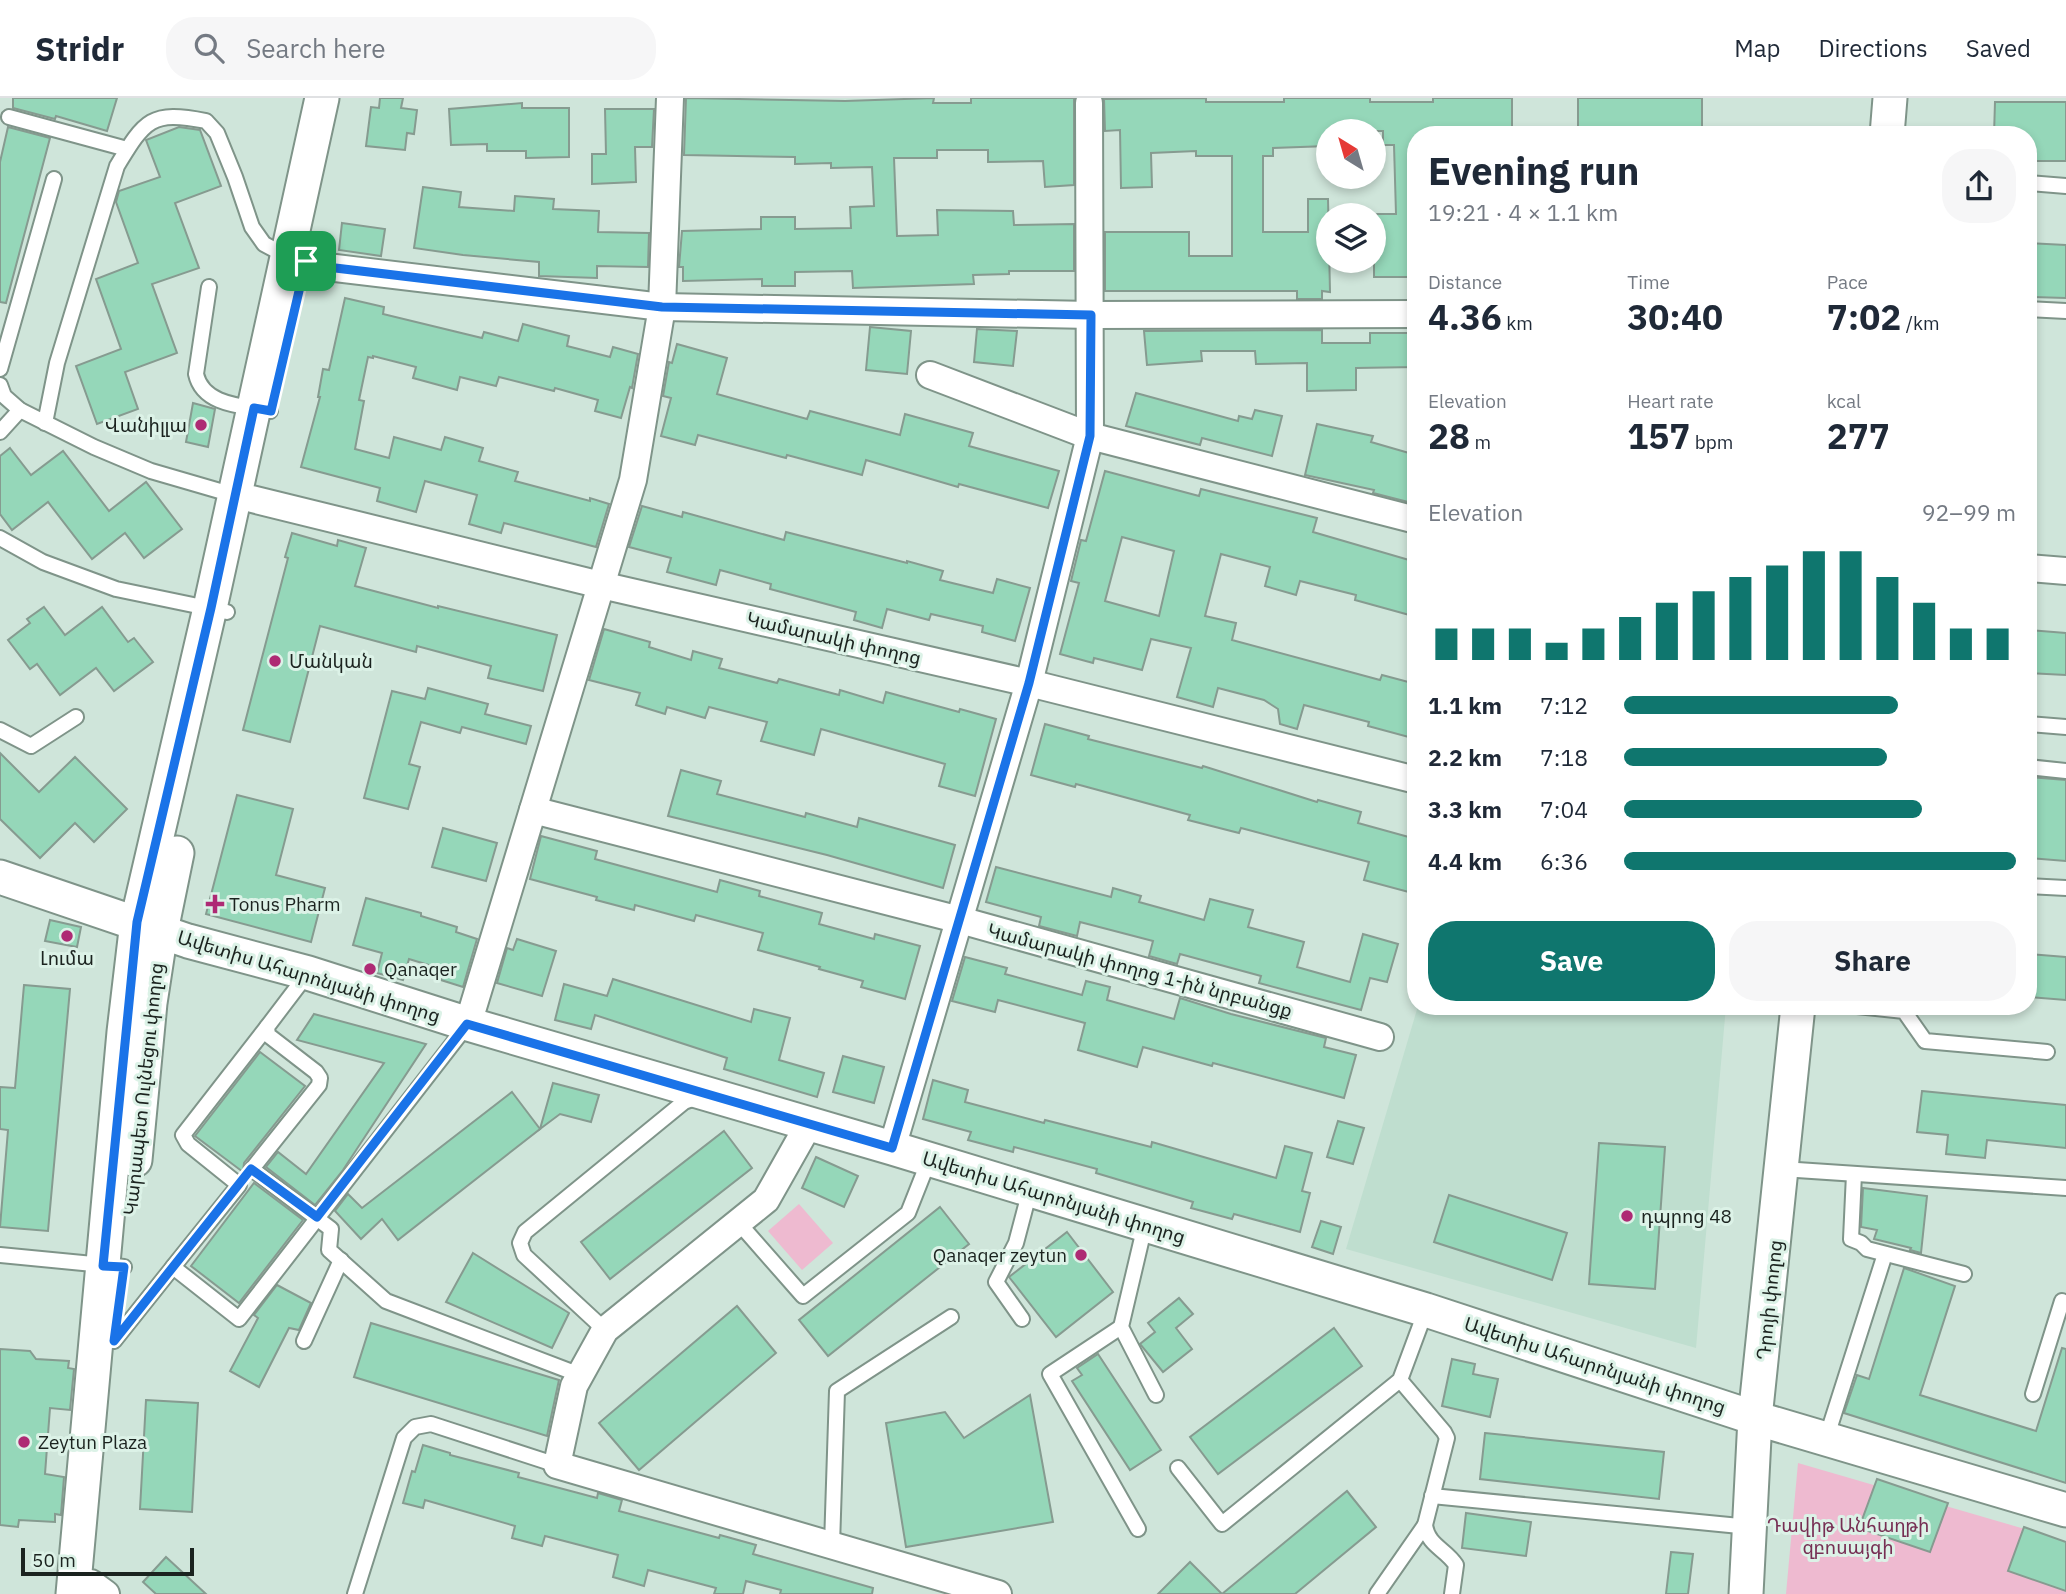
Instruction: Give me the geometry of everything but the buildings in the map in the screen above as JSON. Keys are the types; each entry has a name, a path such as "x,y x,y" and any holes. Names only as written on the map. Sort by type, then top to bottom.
{"street":[{"name":"Կարապետ Ուլնեցու փողոց","path":"297,259 322,98"},
{"name":"Կարապետ Ուլնեցու փողոց","path":"90,1591 92,1406 113,1266 149,926 262,409 297,259 341,98"},
{"path":"467,1024 633,480 662,307 670,98"},
{"path":"1888,126 1890,98"},
{"path":"892,1148 1029,683 1090,436 1089,103"},
{"path":"297,259 327,267 662,307 1091,315 1407,314"},
{"path":"930,375 1090,436 1407,518"},
{"name":"Կամարակի փողոց","path":"244,497 601,585 1029,683 1407,778"},
{"path":"2037,569 2066,571"},
{"name":"Կամարակի փողոց 1-ին նրբանցք","path":"534,810 961,920 1380,1037"},
{"name":"Ավետիս Ահարոնյանի փողոց","path":"0,877 188,941 308,973 467,1024 929,1159 1426,1310 1755,1418 2066,1510"},
{"name":"Դրոյի փողոց","path":"1745,1594 1755,1418 1797,1015"},
{"path":"809,1125 766,1200 605,1330 574,1386 557,1465 998,1594"},
{"name":"Կարապետ Ուլնեցու փողոց","path":"90,1591 114,1341 113,1266"}],"lane":[{"path":"9,117 127,149"},
{"path":"45,423 57,363 117,166 134,139 151,121 162,117 184,117 206,121 216,133 252,226 264,244 297,259"},
{"path":"0,369 54,179"},
{"path":"2037,184 2066,186"},
{"path":"209,287 196,374 198,383 202,391 211,397 262,409"},
{"path":"2037,309 2066,311"},
{"path":"0,386 4,396 20,410 45,423 151,471 244,497"},
{"path":"0,432 20,410"},
{"path":"0,538 43,562 116,589 219,610"},
{"path":"0,730 31,746 76,716"},
{"path":"2037,725 2066,727"},
{"path":"2037,768 2066,771"},
{"path":"2037,886 2066,888"},
{"path":"239,1185 188,1144 183,1135 308,973"},
{"path":"1907,1015 1925,1041 2047,1052"},
{"path":"173,1267 239,1319 467,1024"},
{"path":"114,1341 319,1084 320,1078 316,1072 273,1041 268,1035 267,1027"},
{"path":"605,1330 524,1255 520,1243 525,1232 684,1102 705,1094"},
{"path":"738,1222 803,1296 908,1213 929,1159"},
{"path":"251,1169 331,1228 329,1250 386,1301 580,1375"},
{"path":"1782,1169 2066,1188"},
{"path":"1854,1174 1852,1239 1867,1250 1964,1274"},
{"path":"1022,1319 996,1282 1016,1243 1030,1190"},
{"path":"1145,1225 1121,1328 1156,1395"},
{"path":"1826,1439 1885,1254"},
{"path":"0,1255 113,1266"},
{"path":"304,1341 341,1260"},
{"path":"2033,1394 2062,1301 2066,1303"},
{"path":"1178,1468 1222,1524 1400,1380 1426,1310"},
{"path":"832,1545 837,1391 951,1317"},
{"path":"1121,1328 1050,1374 1138,1529"},
{"path":"1400,1380 1447,1438 1425,1525 1426,1535 1432,1543 1456,1564 1452,1594"},
{"path":"355,1594 404,1438 415,1427 431,1424 557,1465"},
{"path":"1432,1496 1750,1527"},
{"path":"1377,1594 1425,1525"}],"shaded area":[{"path":"1415,1015 1725,1015 1696,1348 1346,1249"}],"green space":[{"path":"799,1204 833,1243 802,1270 768,1231"},
{"name":"Դավիթ Անհաղթի զբոսայգի","path":"1798,1463 2066,1541 2066,1594 1786,1594"}],"place":[{"name":"Վանիլլա","path":"201,425"},
{"name":"Մանկան","path":"275,661"},
{"name":"Tonus Pharm","path":"215,904"},
{"name":"Լումա","path":"67,936"},
{"name":"Qanaqer","path":"370,969"},
{"name":"դպրոց 48","path":"1627,1216"},
{"name":"Qanaqer zeytun","path":"1081,1255"},
{"name":"Zeytun Plaza","path":"24,1442"}],"route":[{"path":"306,261 327,267 662,307 1091,315 1090,436 1029,683 892,1148 467,1024 317,1217 251,1169 114,1341 124,1267 103,1266 124,1032 137,922 211,608 254,408 271,411 306,261"}]}
